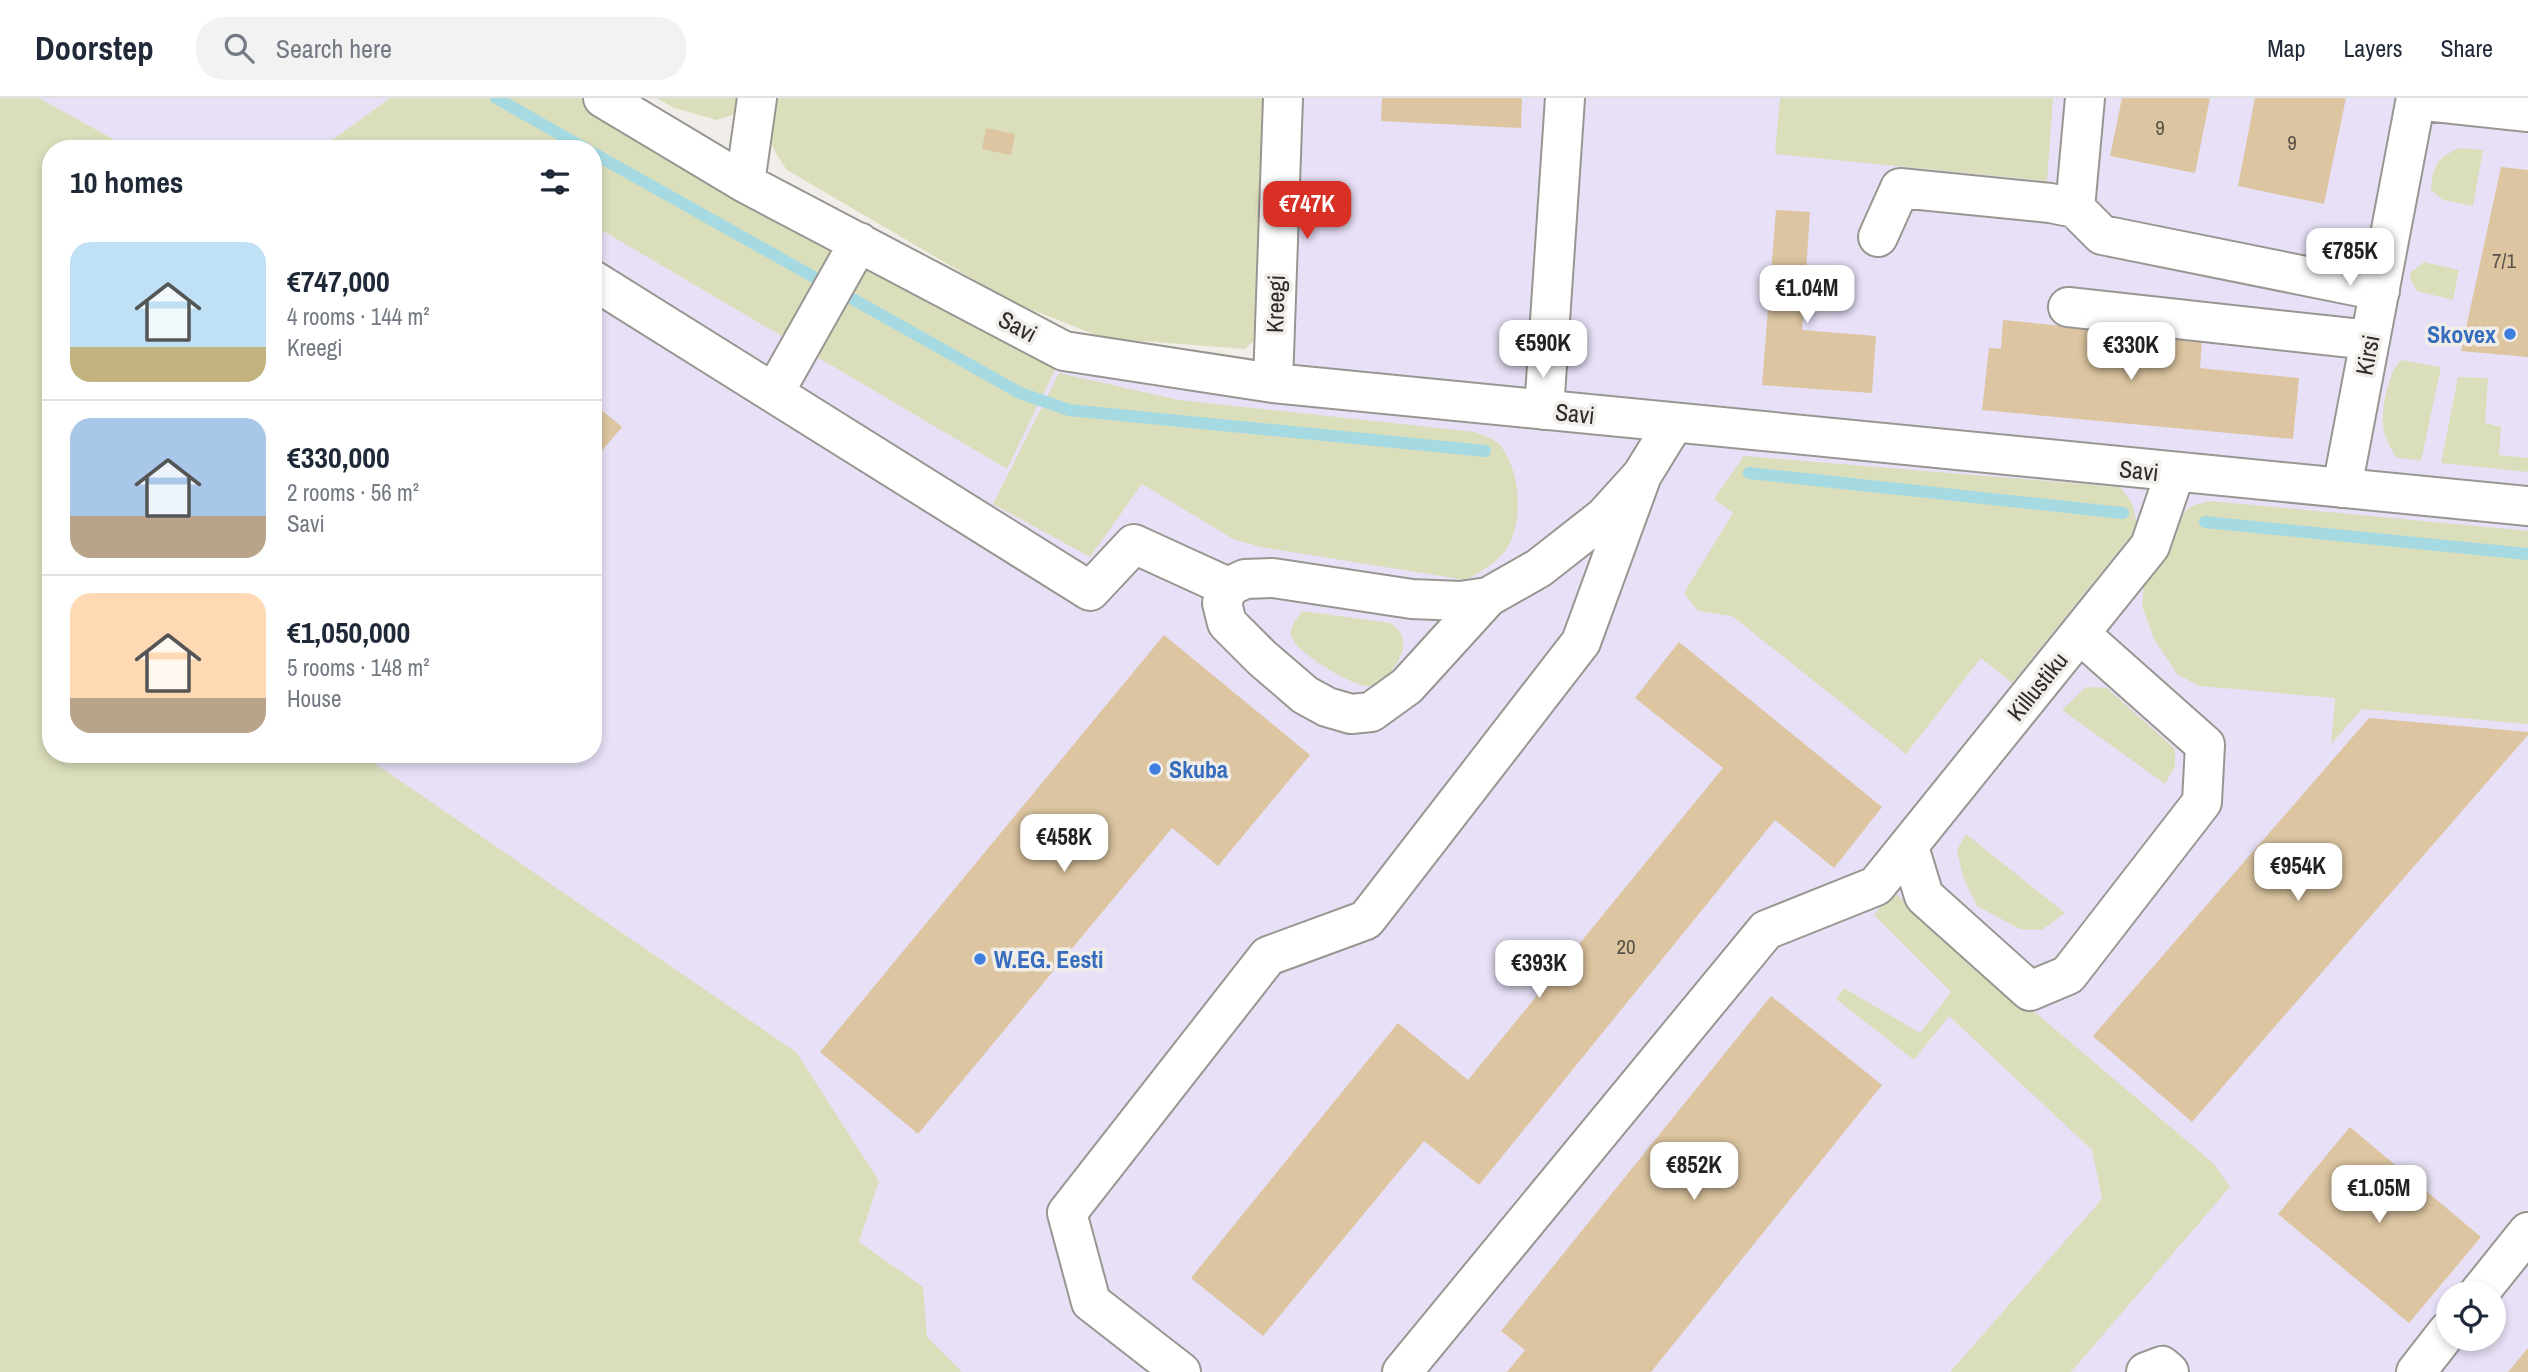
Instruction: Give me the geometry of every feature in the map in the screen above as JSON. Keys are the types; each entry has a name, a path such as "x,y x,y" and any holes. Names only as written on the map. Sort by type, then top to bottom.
{"street":[{"name":"Savi","path":"603,98 745,183 842,273 1064,351 1273,383 2528,506"},
{"path":"745,183 757,98"},
{"name":"Kreegi","path":"1273,383 1283,98"},
{"path":"1544,410 1565,98"},
{"path":"2075,208 2085,98"},
{"path":"2416,99 2528,112"},
{"name":"Kirsi","path":"2342,488 2416,99"},
{"path":"1878,237 1900,188 2050,202 2075,208 2102,235 2379,290"},
{"path":"774,393 842,273"},
{"path":"602,287 1090,591 1134,544 1228,587"},
{"path":"2068,307 2370,340"},
{"path":"1488,597 1460,601 1412,599 1273,578 1245,579 1228,587 1222,603 1227,623 1262,658 1306,695 1326,707 1351,714 1371,712 1407,686 1488,597 1539,568 1604,517 1642,475 1674,423"},
{"name":"Killustiku","path":"1402,1372 1766,930 1876,886 2150,546 2175,473"},
{"path":"1181,1372 1091,1302 1067,1213 1268,956 1366,920 1581,642 1642,475"},
{"path":"1909,846 1924,896 2030,990 2068,975 2202,802 2205,745 2080,634"},
{"path":"2489,1281 2528,1232"},
{"path":"2416,1372 2436,1346"},
{"path":"2146,1372 2162,1366 2169,1372"}],"shaded area":[{"path":"39,98 390,98 332,140 115,140"},
{"path":"1289,98 2528,98 2528,1372 731,1372 61,763 602,763 602,230 1006,468 1064,351 1273,369"}],"green space":[{"path":"0,98 39,98 115,140 42,140 42,763 374,763 796,1052 879,1181 859,1242 923,1287 927,1337 962,1372 0,1372"},
{"path":"390,98 603,98 1064,351 1007,469 602,230 602,140 332,140"},
{"path":"657,98 743,98 741,112 717,120 674,108"},
{"path":"768,98 1265,98 1259,336 1245,349 1104,338 1014,303 787,170 769,136 766,119"},
{"path":"1780,98 2053,98 2047,181 1775,154"},
{"path":"2460,148 2483,150 2473,206 2443,200 2431,190 2438,163 2446,155"},
{"path":"2424,262 2459,270 2453,300 2417,291 2410,273"},
{"path":"2401,360 2441,367 2421,461 2396,457 2384,429 2383,410 2387,390 2393,372"},
{"path":"1059,373 1179,400 1475,432 1497,442 1512,468 1518,497 1516,526 1505,551 1497,560 1466,580 1261,547 1233,539 1142,484 1090,557 993,504"},
{"path":"2458,377 2488,378 2485,423 2501,427 2499,455 2528,458 2528,472 2441,463"},
{"path":"1744,456 2120,487 2132,503 2138,527 2012,683 1981,658 1906,754 1732,616 1698,611 1684,593 1733,513 1714,499"},
{"path":"2211,501 2528,531 2528,724 2362,709 2331,744 2335,698 2200,686 2178,675 2154,639 2142,606 2144,580 2176,531 2185,511 2194,505"},
{"path":"1303,611 1390,623 1402,637 1402,653 1394,668 1377,684 1371,686 1352,682 1326,668 1294,642 1292,628"},
{"path":"2086,687 2107,688 2175,749 2175,766 2165,784 2062,710"},
{"path":"1966,834 2065,913 2042,930 2020,929 1977,906 1963,877 1957,850"},
{"path":"1892,891 2213,1163 2230,1187 2071,1372 1950,1372 2102,1199 2092,1150 1949,1016 1914,1060 1836,999 1844,988 1920,1033 1951,992 1874,915"}],"building":[{"path":"1382,98 1522,98 1521,128 1381,121"},
{"path":"2122,98 2210,98 2195,173 2110,156"},
{"path":"2255,98 2346,98 2324,204 2238,186"},
{"path":"986,128 1015,134 1011,155 982,149"},
{"path":"2501,167 2528,170 2528,357 2461,351"},
{"path":"1776,210 1810,212 1802,330 1876,336 1872,393 1762,385"},
{"path":"2003,320 2202,340 2200,368 2299,378 2293,439 1982,410 1989,348 2001,349"},
{"path":"602,410 622,427 602,450"},
{"name":"W.EG. Eesti","path":"1164,635 1310,755 1218,866 1172,828 918,1134 820,1052"},
{"path":"1679,642 1882,807 1834,868 1775,820 1479,1185 1424,1141 1263,1336 1191,1278 1398,1023 1468,1080 1723,768 1635,698"},
{"path":"2369,718 2528,732 2528,735 2192,1122 2093,1036"},
{"path":"1771,996 1882,1085 1651,1372 1507,1372 1525,1350 1501,1331"},
{"path":"2350,1127 2481,1237 2444,1281 2436,1281 2436,1291 2409,1323 2278,1214"},
{"path":"2528,1348 2528,1372 2508,1372"}],"waterway":[{"path":"496,98 570,140"},
{"path":"602,158 1020,393 1069,410 1485,451"},
{"path":"1749,473 2123,513"},
{"path":"2205,522 2528,554"}],"place":[{"name":"Skovex","path":"2510,334"},
{"name":"Skuba","path":"1155,769"},
{"name":"W.EG. Eesti","path":"980,959"}]}
